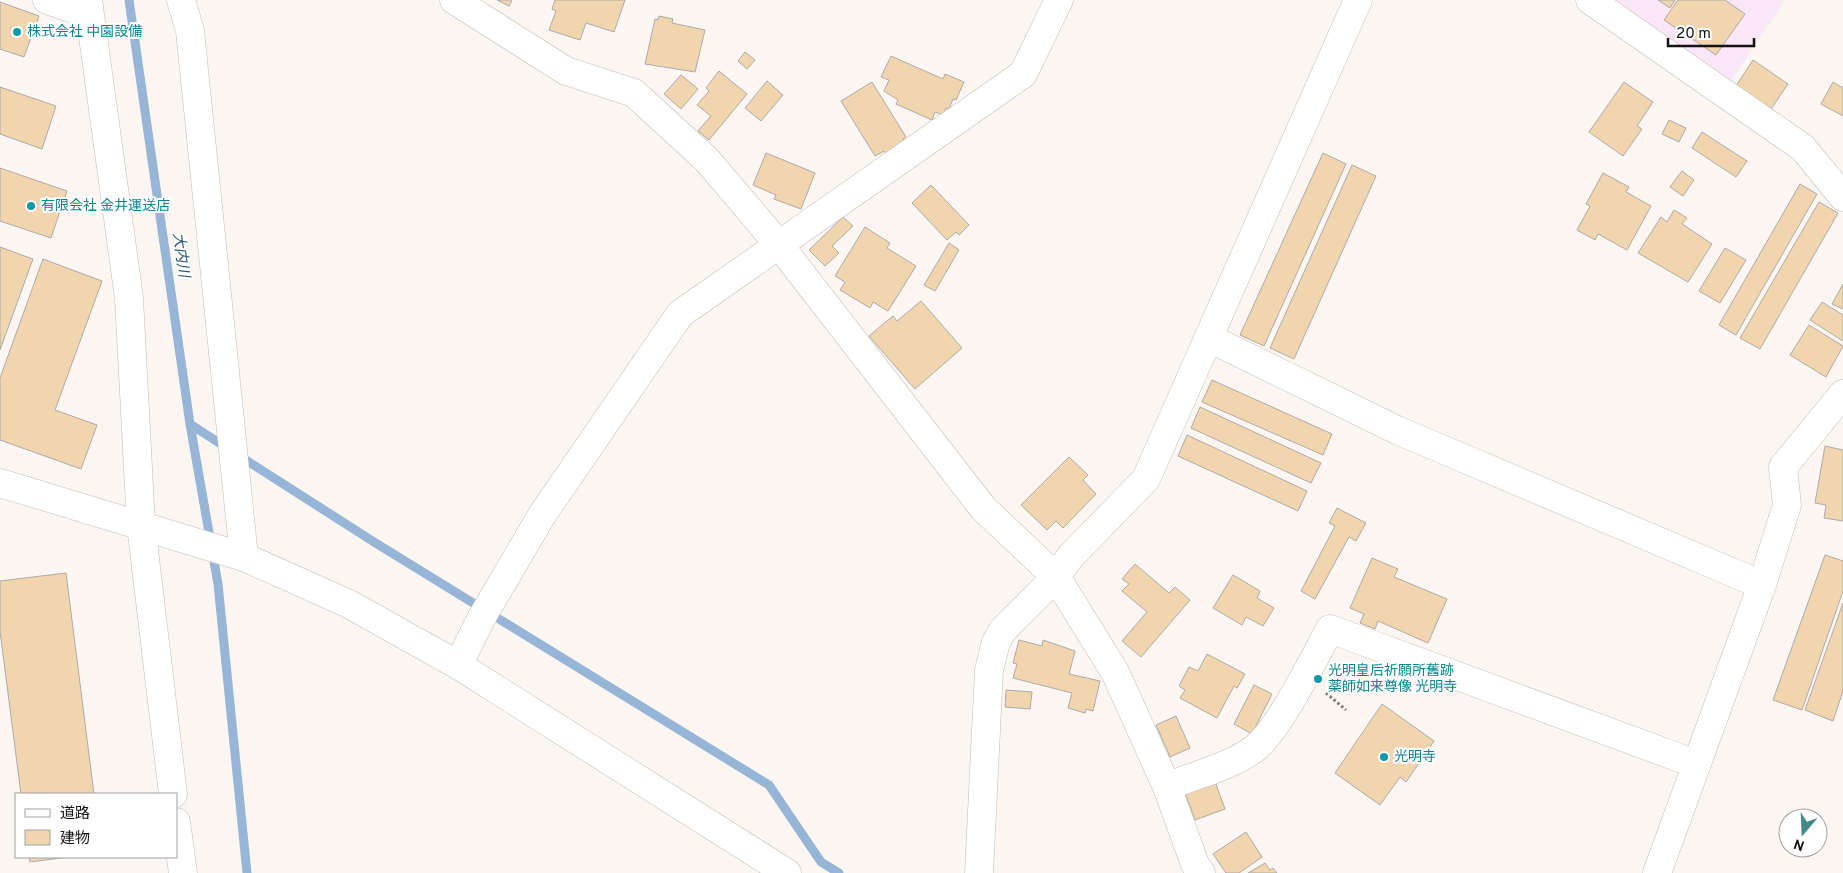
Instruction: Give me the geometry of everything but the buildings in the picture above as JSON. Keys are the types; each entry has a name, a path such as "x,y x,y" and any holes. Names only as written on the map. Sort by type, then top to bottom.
{"street":[{"path":"47,0 88,7 129,298 141,525 173,793"},
{"path":"181,0 190,31 244,557"},
{"path":"454,0 566,71 634,92 707,160 780,246 983,508 1056,577 1115,672 1167,787 1195,864 1201,873"},
{"path":"458,665 482,617 542,515 680,314 780,246 1023,74 1059,0"},
{"path":"979,873 991,656 1003,630 1056,577 1070,557 1146,480 1358,0"},
{"path":"1590,0 1803,148 1843,197"},
{"path":"1209,338 1397,430 1762,585"},
{"path":"1657,873 1762,585 1787,505 1783,467 1843,394"},
{"path":"0,482 244,557 349,604 458,665 787,873"},
{"path":"1167,787 1194,775 1224,766 1256,748 1273,727 1330,629 1696,764"},
{"path":"178,839 182,873"}],"path":[{"path":"1327,694 1346,710"}],"shaded area":[{"path":"1604,0 1785,0 1728,85"}],"waterway":[{"name":"大内川","path":"129,0 190,424 218,584 247,873"},
{"path":"190,424 227,448"},
{"path":"238,455 374,542 769,785 821,862 839,873"}],"place":[{"name":"株式会社 中園設備","path":"17,32"},
{"name":"有限会社 金井運送店","path":"31,206"},
{"name":"光明皇后祈願所舊跡 薬師如来尊像 光明寺","path":"1318,679"},
{"name":"光明寺","path":"1384,757"}]}
